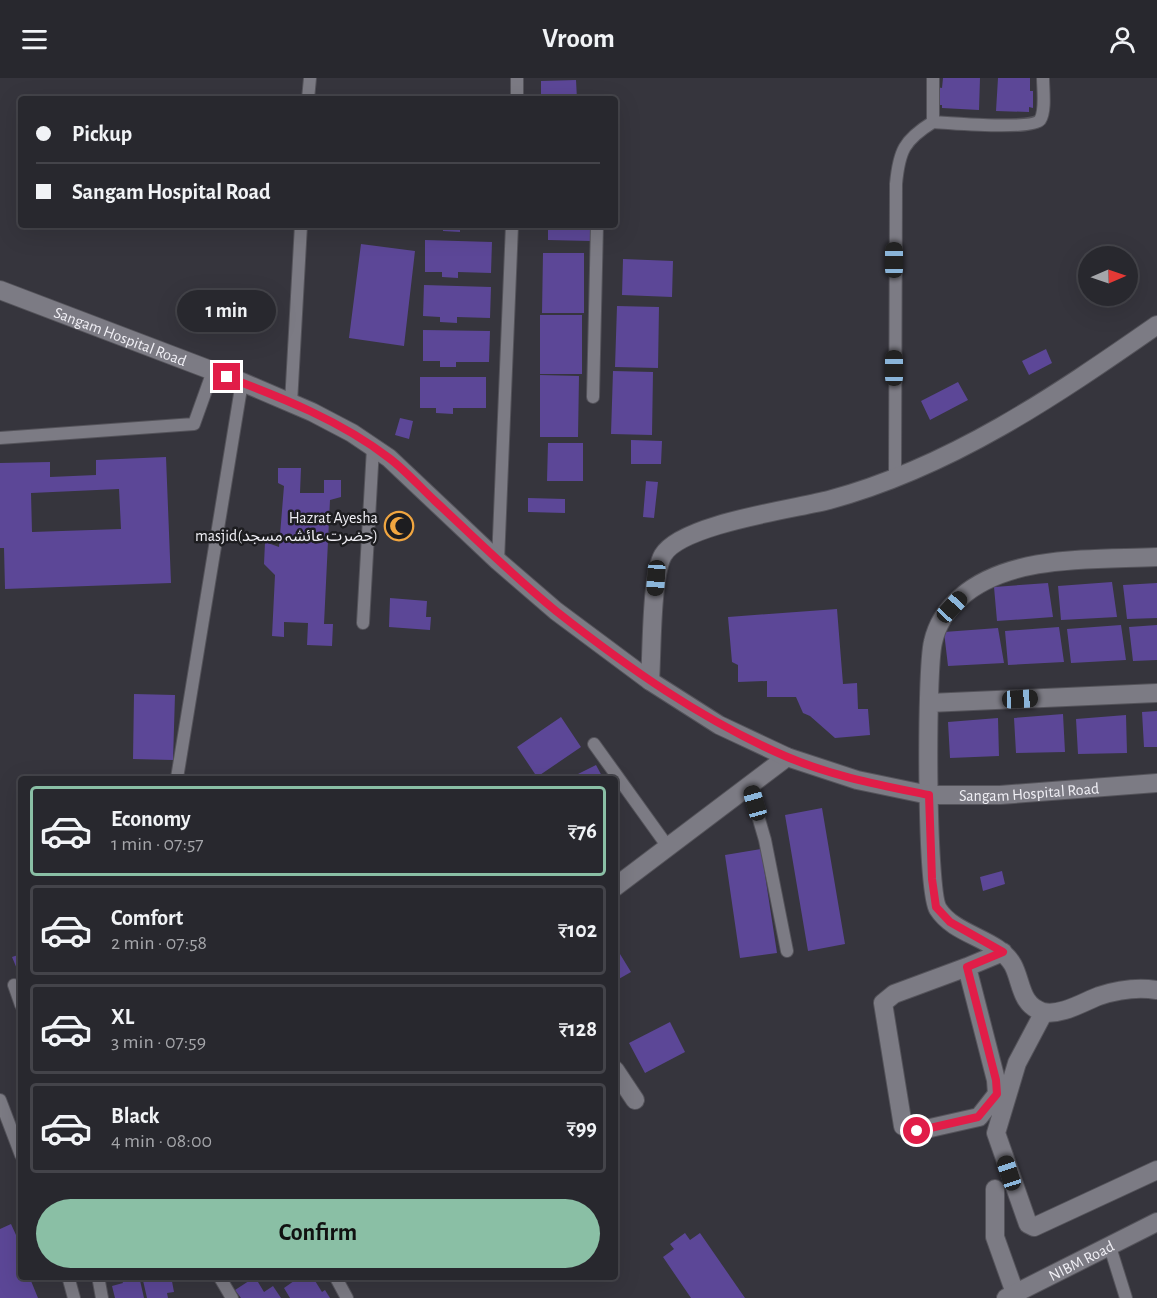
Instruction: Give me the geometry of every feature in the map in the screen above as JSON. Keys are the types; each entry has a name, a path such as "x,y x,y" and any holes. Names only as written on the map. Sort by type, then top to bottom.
{"street":[{"name":"Sangam Hospital Road","path":"0,290 242,382 352,433 390,458 498,561 556,611 650,681 719,725 787,757 857,780 929,795 1000,795 1157,783"},
{"path":"650,681 656,578 663,554 676,542 693,533 725,524 850,494 950,455 1047,400 1157,326"},
{"path":"1157,557 1060,562 1023,567 988,578 961,597 943,616 933,642 929,703 929,795 932,879 936,907 950,922 1003,952 1013,965 1029,1005 1044,1012 1064,1010 1102,995 1123,990 1148,988 1157,990"},
{"path":"929,703 1157,693"},
{"path":"618,885 787,757"},
{"path":"967,967 996,1080 997,1094 978,1117 917,1131 903,1126 884,1003 894,993 1003,952"},
{"path":"1044,1012 1017,1063 996,1133 1028,1224 1034,1227 1157,1170"},
{"path":"618,1074 635,1100"},
{"path":"995,1189 995,1237 1010,1295"},
{"name":"NIBM Road","path":"1010,1295 1157,1222"}],"lane":[{"path":"309,96 310,78"},
{"path":"516,96 517,78"},
{"path":"933,78 933,122"},
{"path":"895,477 894,238 898,165 904,147 914,134 933,122 1022,125 1036,123 1041,118 1043,78"},
{"path":"291,403 301,228"},
{"path":"498,561 512,228"},
{"path":"593,397 597,228"},
{"path":"0,438 194,424 213,371"},
{"path":"177,776 242,382"},
{"path":"363,623 373,448"},
{"path":"594,744 617,776"},
{"path":"618,777 668,847"},
{"path":"749,785 765,840 787,951"},
{"path":"15,985 18,995"},
{"path":"0,1100 18,1147"},
{"path":"1110,1247 1126,1298"},
{"path":"69,1280 74,1298"},
{"path":"99,1280 102,1298"},
{"path":"221,1280 232,1298"},
{"path":"336,1280 346,1298"}],"building":[{"path":"943,78 980,78 979,110 942,108 942,105 936,105 937,87 942,88"},
{"path":"998,78 1030,78 1033,108 1029,107 1029,112 996,111"},
{"path":"576,80 577,96 541,96 541,81"},
{"path":"443,228 460,228 460,232 443,231"},
{"path":"548,228 591,228 591,241 548,240"},
{"path":"425,240 492,242 491,273 458,272 458,278 442,277 442,272 425,272"},
{"path":"361,244 415,251 404,346 349,338"},
{"path":"543,253 584,253 584,313 542,313"},
{"path":"623,259 673,261 672,297 622,295"},
{"path":"424,285 491,287 490,318 457,317 457,323 440,322 440,317 423,316"},
{"path":"617,306 659,307 658,368 615,367"},
{"path":"540,315 582,315 582,374 540,374"},
{"path":"423,330 490,331 489,362 456,362 456,367 440,367 440,361 423,361"},
{"path":"1046,349 1052,363 1029,375 1022,361"},
{"path":"613,371 653,372 652,435 611,434"},
{"path":"540,375 579,376 578,437 540,437"},
{"path":"420,377 486,377 486,408 453,408 453,414 436,413 436,408 420,408"},
{"path":"958,382 968,400 930,420 921,401"},
{"path":"400,418 413,421 409,439 395,435"},
{"path":"631,440 662,441 661,464 631,464"},
{"path":"548,443 583,443 583,481 547,481"},
{"path":"166,457 171,583 5,589 4,548 0,548 0,463 50,462 50,477 96,475 96,460","holes":["119,489 121,529 32,532 31,493"]},
{"path":"278,468 301,468 300,493 324,493 324,480 341,480 341,497 330,500 324,624 333,624 332,646 307,645 308,623 284,622 284,637 272,636 275,575 264,564 265,542 279,547 284,486 278,483"},
{"path":"646,481 658,482 654,518 643,517"},
{"path":"528,498 565,499 565,513 528,512"},
{"path":"1112,582 1117,617 1061,620 1058,586"},
{"path":"1048,583 1053,617 997,621 994,587"},
{"path":"1157,583 1157,618 1127,619 1123,585"},
{"path":"390,598 427,601 426,617 431,617 430,630 389,627"},
{"path":"837,609 843,684 857,683 858,709 868,709 870,735 835,738 810,716 803,713 796,697 767,697 767,681 738,682 738,665 732,662 728,617"},
{"path":"1121,625 1126,660 1071,663 1067,629"},
{"path":"1157,625 1157,660 1133,661 1129,627"},
{"path":"1059,627 1064,662 1008,665 1005,631"},
{"path":"998,628 1004,663 948,666 944,632"},
{"path":"134,694 175,695 173,760 133,759"},
{"path":"1157,711 1157,747 1144,747 1142,712"},
{"path":"1063,714 1065,752 1016,753 1014,718"},
{"path":"1126,715 1127,753 1078,754 1076,719"},
{"path":"561,717 581,747 536,776 517,747"},
{"path":"998,718 999,756 950,758 948,722"},
{"path":"596,765 602,776 574,776"},
{"path":"822,808 845,944 808,951 785,815"},
{"path":"761,849 777,953 740,958 725,855"},
{"path":"1002,871 1005,884 983,891 980,877"},
{"path":"620,954 631,972 618,979 618,956"},
{"path":"18,955 17,969 12,957"},
{"path":"670,1022 685,1052 645,1073 629,1043"},
{"path":"11,1224 18,1239 18,1280 31,1280 38,1298 0,1298 0,1229"},
{"path":"685,1233 690,1240 700,1233 745,1298 691,1298 663,1257 674,1249 670,1244"},
{"path":"122,1280 140,1280 144,1298 115,1298 112,1286 123,1283"},
{"path":"143,1280 172,1280 174,1292 167,1293 168,1298 147,1298"},
{"path":"250,1280 257,1280 264,1292 273,1286 281,1298 241,1298 235,1290"},
{"path":"295,1280 314,1280 322,1292 325,1290 330,1298 290,1298 284,1288"}],"place":[{"name":"Hazrat Ayesha masjid(حضرت عائشہ مسجد)","path":"399,526"}],"route":[{"path":"227,377 312,412 352,433 390,458 498,561 556,611 650,681 719,725 787,757 857,780 929,795 932,879 936,907 950,922 1003,952 967,967 996,1080 997,1094 978,1117 917,1131"}]}
